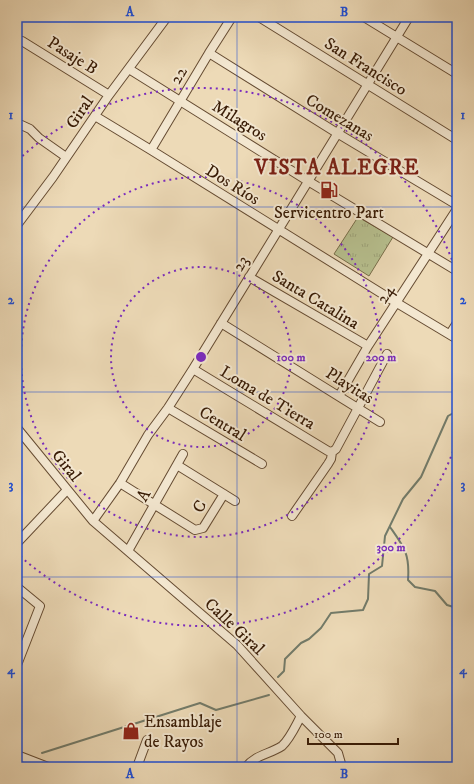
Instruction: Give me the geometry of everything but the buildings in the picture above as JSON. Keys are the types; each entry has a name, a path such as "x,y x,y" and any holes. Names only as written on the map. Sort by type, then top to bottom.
{"street":[{"name":"Giral","path":"17,225 109,95 167,17"},
{"name":"22","path":"151,150 180,100 232,17"},
{"name":"San Francisco","path":"259,17 457,140"},
{"path":"364,17 457,74"},
{"name":"23","path":"93,521 120,484 148,435 168,408 193,369 337,132 409,17"},
{"name":"Pasaje B","path":"22,41 109,95"},
{"name":"Comezanas","path":"209,53 457,205"},
{"name":"Milagros","path":"129,69 308,181 457,271"},
{"name":"Dos Ríos","path":"95,116 453,337"},
{"path":"17,123 30,129 39,138 66,157"},
{"name":"24","path":"339,396 368,346 457,209"},
{"name":"Santa Catalina","path":"249,277 368,346"},
{"name":"Playitas","path":"221,323 380,422"},
{"path":"453,337 457,323"},
{"path":"292,516 331,459 330,451 336,449 387,354"},
{"name":"Loma de Tierra","path":"193,369 330,451"},
{"name":"Central","path":"168,408 262,464"},
{"name":"Giral","path":"17,428 93,521"},
{"name":"A","path":"128,551 183,454"},
{"path":"177,465 235,501"},
{"path":"120,484 154,505"},
{"path":"17,543 67,490"},
{"name":"C","path":"154,505 195,530 203,528 224,494"},
{"name":"Calle Giral","path":"93,521 237,644 301,716 338,753 342,767"},
{"path":"17,587 40,606 17,665"},
{"path":"246,767 257,757 279,748 284,744 301,716"},
{"path":"137,767 147,740"},
{"path":"17,755 28,763 48,767"}],"green space":[{"path":"358,217 393,237 369,276 334,254"}],"waterway":[{"path":"278,677 284,671 285,659 301,643 309,639 321,628 331,613 363,610 368,599 369,574 382,566 385,536 403,499 421,477 448,416 457,411"},
{"path":"390,527 405,551 408,564 408,580 415,587 435,591 447,605 457,608"},
{"path":"42,753 200,703 216,710 269,695"}],"place":[{"name":"Servicentro Part","path":"329,190"},
{"name":"Ensamblaje de Rayos","path":"131,731"}],"district":[{"name":"VISTA ALEGRE","path":"337,167"}]}
